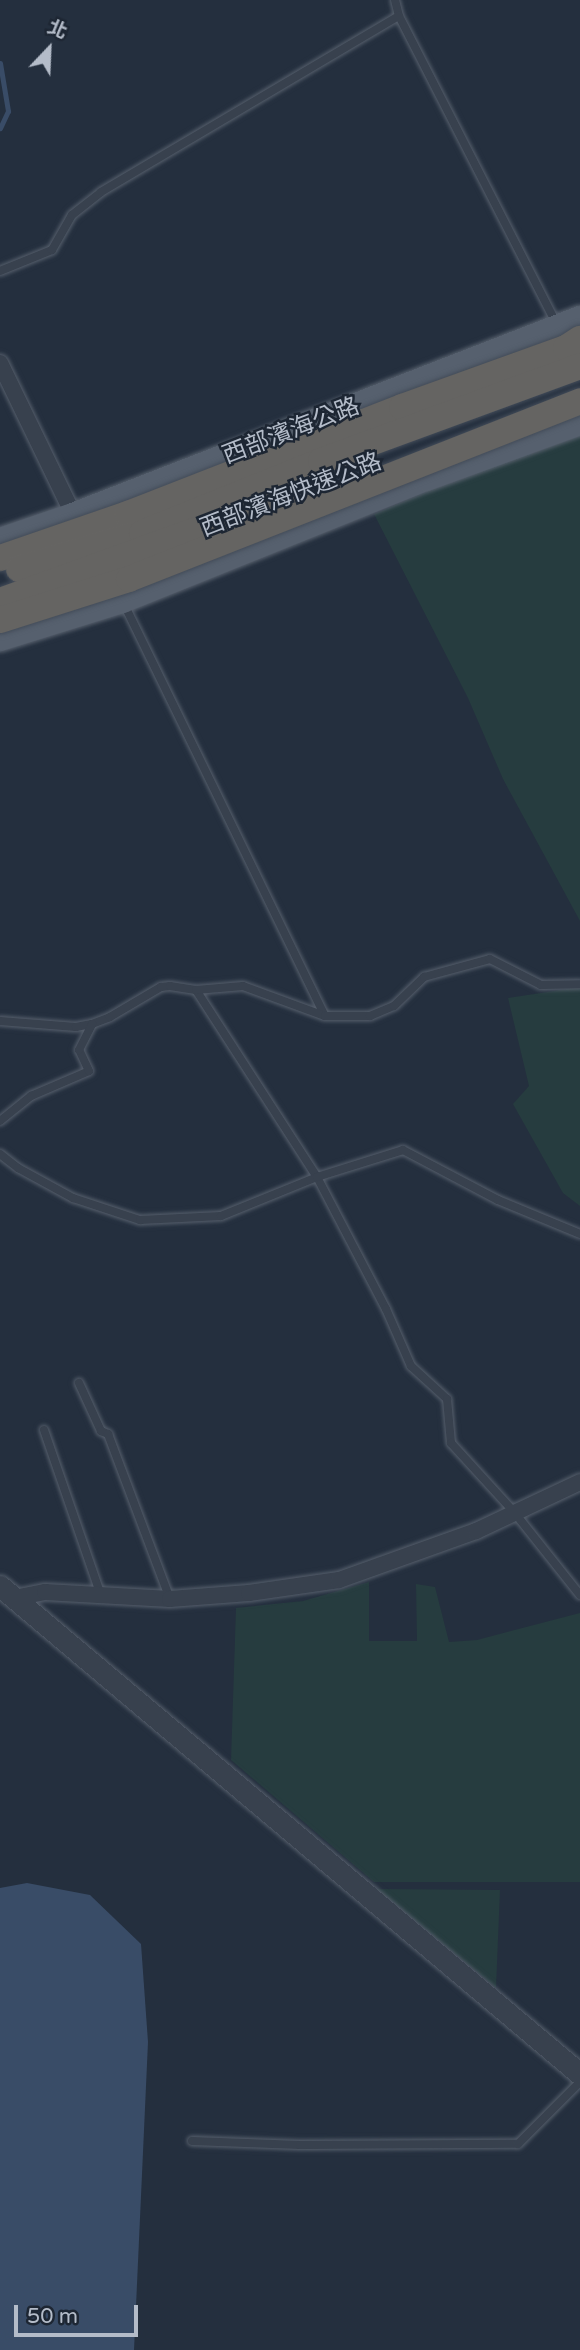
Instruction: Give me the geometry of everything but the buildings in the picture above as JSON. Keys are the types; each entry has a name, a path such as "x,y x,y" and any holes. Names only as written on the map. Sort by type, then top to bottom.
{"highway":[{"path":"0,558 128,514 402,407 566,348 573,328"},
{"name":"西部濱海快速公路","path":"0,575 142,533 321,461 580,366"},
{"name":"西部濱海快速公路","path":"0,601 297,494 580,383"},
{"path":"0,620 129,579 580,401"}],"main road":[{"name":"西部濱海公路","path":"0,541 573,328"},
{"path":"0,638 122,600 426,478 580,422"}],"street":[{"path":"0,363 73,516 122,600"},
{"path":"7,1592 170,1599 249,1593 339,1580 476,1531 580,1482"},
{"path":"7,1592 580,2074"}],"lane":[{"path":"395,0 399,16 573,328"},
{"path":"0,271 52,250 72,215 101,192 399,16"},
{"path":"122,600 325,1016"},
{"path":"0,1021 76,1027 92,1024 110,1017 161,987 196,990 243,986 325,1016 381,1013 394,1006 424,977 490,959 541,985 580,984"},
{"path":"196,990 317,1177 386,1310 411,1366 447,1399 452,1443 514,1512 580,1595"},
{"path":"0,1121 31,1096 89,1070 79,1050 92,1024"},
{"path":"0,1154 18,1168 73,1198 140,1220 220,1216 317,1177 403,1150 498,1200 580,1234"},
{"path":"79,1383 101,1431 108,1434 170,1599"},
{"path":"44,1430 101,1595"},
{"path":"192,2140 300,2145 518,2144 580,2082"}],"green space":[{"path":"579,427 580,921 503,779 468,698 374,514"},
{"path":"580,987 580,1206 563,1193 513,1104 529,1086 508,998"},
{"path":"369,1582 369,1641 417,1641 416,1584 435,1587 449,1642 477,1640 580,1613 580,1882 374,1882 231,1760 236,1608 303,1601"},
{"path":"377,1889 500,1890 496,1988"}],"water":[{"path":"27,1883 90,1895 141,1944 148,2042 134,2350 0,2350 0,1888"}],"waterway":[{"path":"0,63 8,111 0,128"}]}
